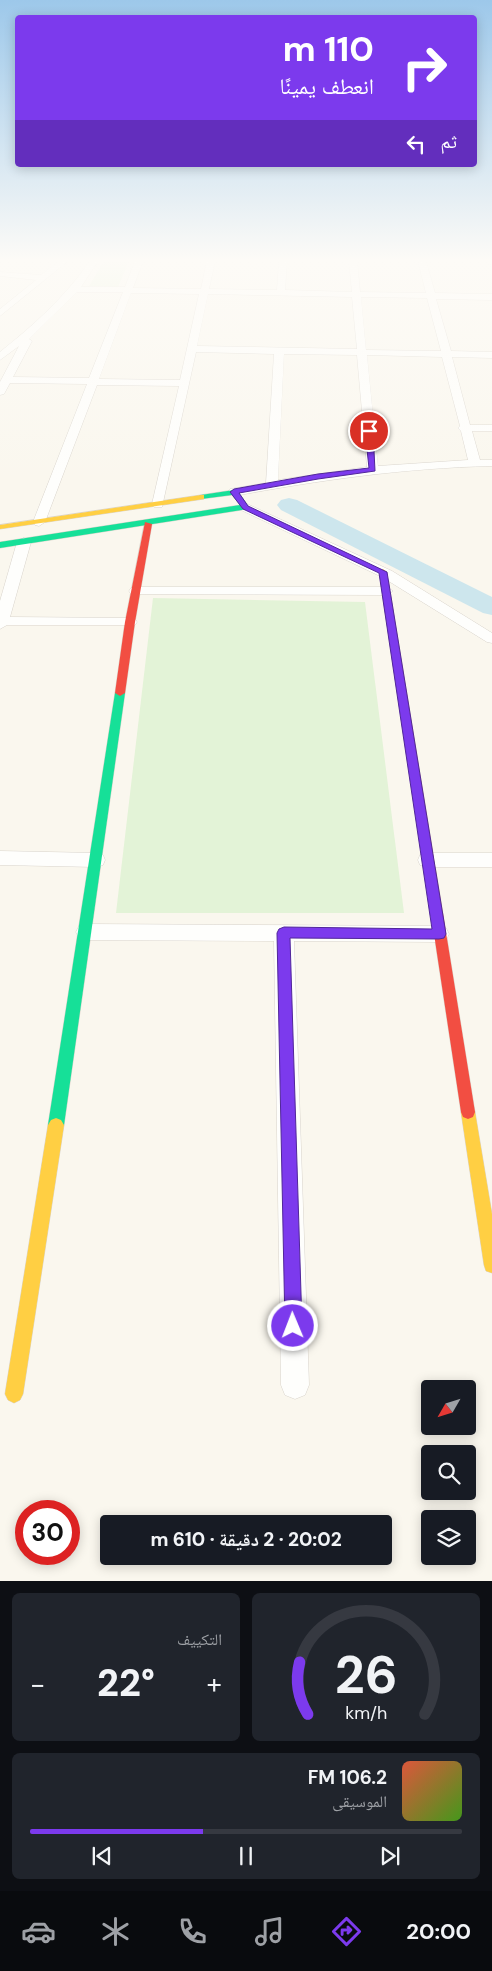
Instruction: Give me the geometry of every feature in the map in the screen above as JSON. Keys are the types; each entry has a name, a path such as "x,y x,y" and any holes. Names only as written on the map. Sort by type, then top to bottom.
{"street":[{"path":"0,357 28,335"},
{"path":"0,392 31,335"},
{"path":"39,522 111,335"},
{"path":"158,504 195,335"},
{"path":"360,335 373,470"},
{"path":"440,335 475,463"},
{"path":"192,349 492,355"},
{"path":"272,484 279,351"},
{"path":"6,380 184,383"},
{"path":"464,428 492,428"},
{"path":"0,527 373,470 492,463"},
{"path":"234,492 245,507 383,572 492,639"},
{"path":"0,545 148,524 245,507"},
{"path":"14,1394 86,932 130,622 148,524"},
{"path":"24,542 0,622 130,622"},
{"path":"383,572 492,1264"},
{"path":"136,591 386,591"},
{"path":"0,858 96,860"},
{"path":"427,860 492,860"},
{"path":"86,932 439,934"},
{"path":"284,933 295,1385"}],"green space":[{"path":"153,598 365,602 404,913 116,913"}],"waterway":[{"path":"289,505 492,607"}],"traffic: fast":[{"path":"0,545 245,507 234,492 201,497"},
{"path":"56,1125 120,693"}],"traffic: slow":[{"path":"0,527 201,497"},
{"path":"383,572 437,914"},
{"path":"468,1112 492,1265"},
{"path":"14,1394 56,1125"}],"traffic: jam":[{"path":"120,693 130,622 148,524"},
{"path":"437,914 468,1112"}],"route":[{"path":"293,1326 284,933 439,934 383,572 245,507 234,492 272,484 373,470 369,431"}]}
